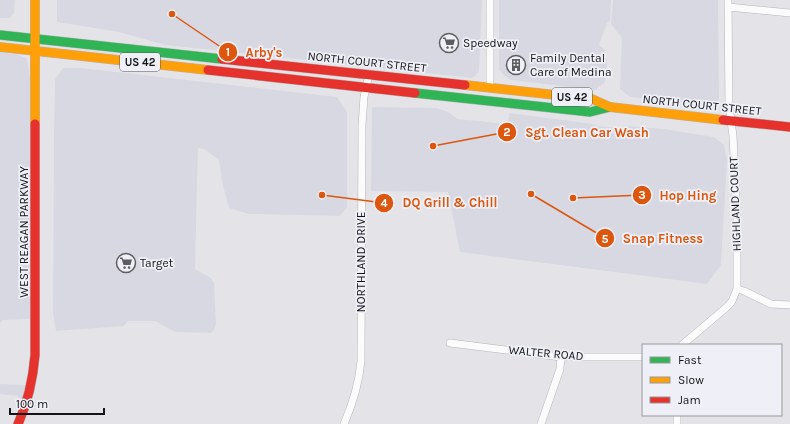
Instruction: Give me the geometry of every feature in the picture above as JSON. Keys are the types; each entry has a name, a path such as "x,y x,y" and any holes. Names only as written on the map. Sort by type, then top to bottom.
{"main road":[{"name":"WEST REAGAN PARKWAY","path":"18,424 27,402 31,386 35,355 35,0"},
{"name":"NORTH COURT STREET","path":"0,35 592,99 610,107 790,127"},
{"name":"NORTH COURT STREET","path":"0,47 590,112 610,107"}],"street":[{"path":"490,0 490,88"},
{"path":"728,3 790,13"},
{"name":"HIGHLAND COURT","path":"728,3 730,120 733,136 738,220 737,289"},
{"name":"NORTHLAND DRIVE","path":"344,424 353,404 361,361 362,125 369,74"},
{"path":"683,344 728,306 737,289 771,304 790,305"},
{"name":"WALTER ROAD","path":"450,343 561,357 642,357"},
{"path":"542,424 560,368 561,357"}],"shaded area":[{"path":"0,0 15,0 14,13 10,18 0,18"},
{"path":"57,0 482,0 479,71 472,78 165,45 119,32 57,22"},
{"path":"499,0 611,0 610,21 607,23 599,45 605,50 607,63 605,82 595,90 511,80 505,76 499,70"},
{"path":"613,0 718,0 719,99 714,105 630,97 620,89 622,38 611,24"},
{"path":"0,52 17,54 27,59 31,83 32,319 3,320 0,323"},
{"path":"63,68 81,68 337,97 347,112 347,207 340,216 249,214 229,208 223,186 219,160 204,149 198,148 195,269 211,278 214,283 216,324 214,330 211,333 175,332 155,321 128,321 124,326 56,331 53,313 55,79"},
{"path":"372,107 437,108 448,112 458,119 507,124 510,113 593,124 597,126 620,128 627,126 664,129 714,137 724,145 727,160 721,265 707,284 460,252 448,192 371,191"},
{"path":"0,384 28,385 22,404 18,396 0,394"}],"traffic: fast":[{"path":"0,35 222,59"},
{"path":"415,93 590,112 610,107"}],"traffic: slow":[{"path":"35,0 35,124"},
{"path":"0,47 208,70"},
{"path":"465,85 592,99 610,107 723,120"}],"traffic: jam":[{"path":"222,59 465,85"},
{"path":"208,70 415,93"},
{"path":"723,120 790,127"},
{"path":"18,424 30,390 35,355 35,124"}],"place":[{"name":"Arby's","path":"172,14"},
{"name":"Speedway","path":"449,43"},
{"name":"Family Dental Care of Medina","path":"516,65"},
{"name":"Sgt. Clean Car Wash","path":"433,146"},
{"name":"Snap Fitness","path":"531,194"},
{"name":"DQ Grill & Chill","path":"322,195"},
{"name":"Hop Hing","path":"573,198"},
{"name":"Target","path":"126,263"}]}
